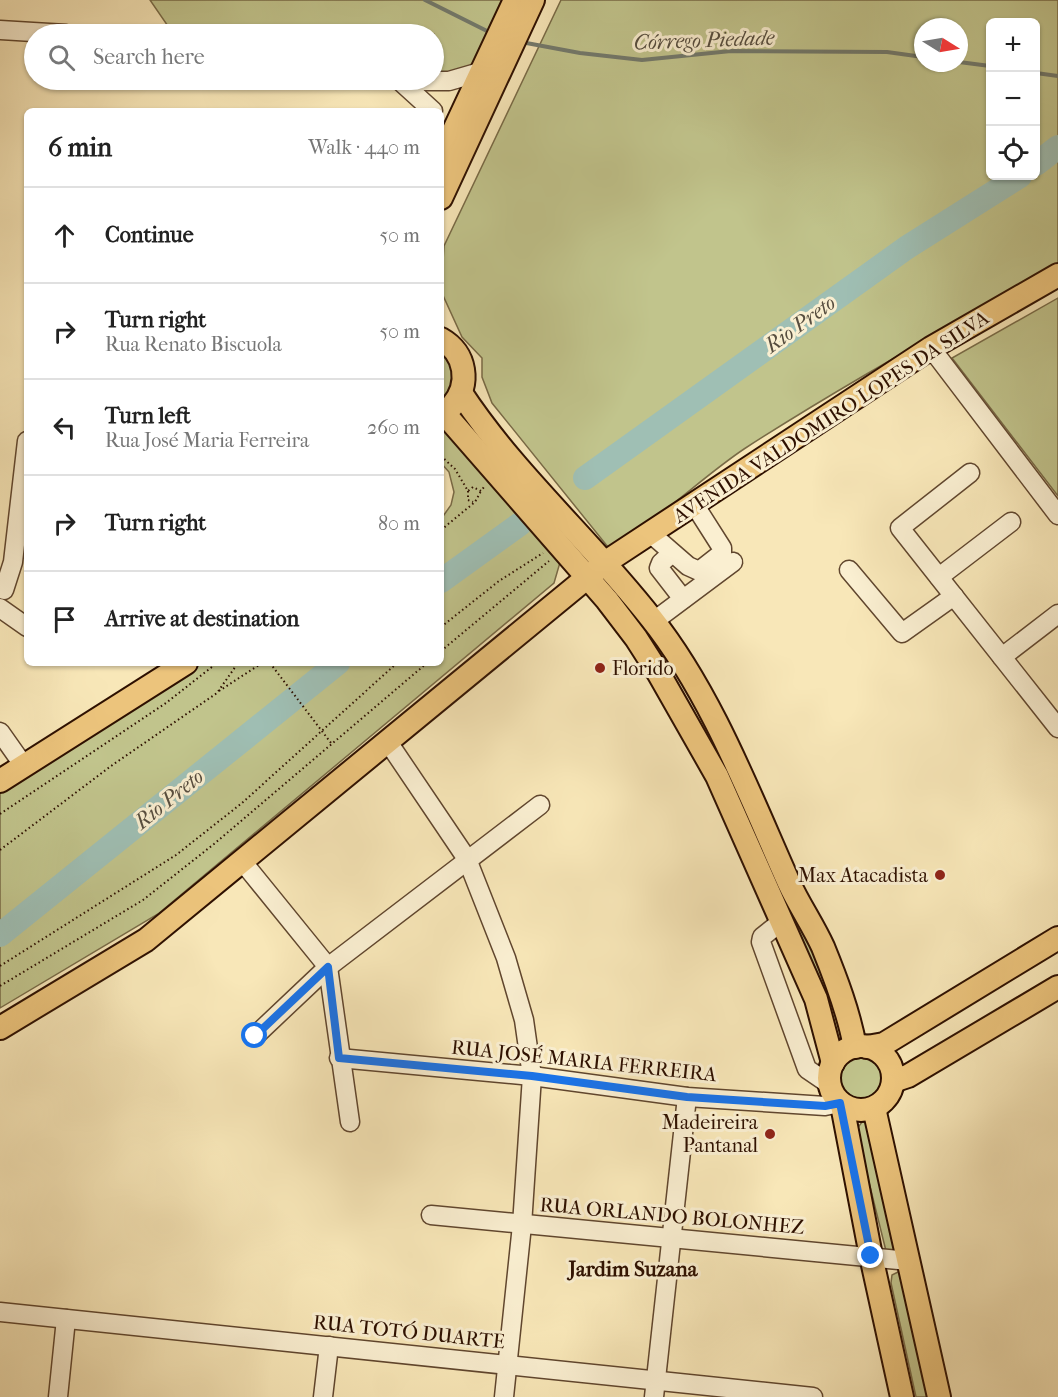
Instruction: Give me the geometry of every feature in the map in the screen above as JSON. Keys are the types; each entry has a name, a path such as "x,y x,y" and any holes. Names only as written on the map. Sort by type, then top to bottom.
{"main road":[{"path":"446,130 491,64 522,5"},
{"path":"444,190 491,64"},
{"name":"AVENIDA VALDOMIRO LOPES DA SILVA","path":"0,1028 146,940 606,562 931,348 1058,275"},
{"path":"444,341 451,345 461,359 465,376 461,393 454,404 444,412"},
{"path":"461,393 495,441 606,562 654,621 685,669 735,759 789,883 822,946 861,1047"},
{"path":"444,416 489,482 554,547 588,576 625,622 664,683 723,792 816,999 834,1093 902,1397"},
{"path":"0,781 178,666"},
{"path":"664,683 685,669"},
{"path":"723,792 743,802 762,822"},
{"path":"755,862 775,883 789,883"},
{"path":"834,1093 843,1051 884,1044 1058,938"},
{"path":"893,1081 908,1076 1058,987"},
{"path":"834,1093 856,1111 874,1108 886,1099 893,1081 888,1061 878,1051 861,1047"},
{"path":"874,1108 939,1397"}],"street":[{"path":"0,30 24,31"},
{"path":"444,81 491,64"},
{"path":"411,90 430,108"},
{"path":"931,348 1058,515"},
{"path":"4,590 13,562 24,467"},
{"path":"970,472 900,528 1002,657 1051,704 1058,728"},
{"path":"650,533 693,570 699,571 722,553 722,548 694,504"},
{"path":"939,577 1011,522"},
{"path":"672,553 659,568 683,599"},
{"path":"654,621 733,562"},
{"path":"849,570 902,633 954,596"},
{"path":"1002,657 1058,614"},
{"path":"4,615 24,625"},
{"path":"0,732 24,766"},
{"path":"388,742 467,859 506,958 524,1020 532,1076 522,1225 504,1397"},
{"path":"255,1036 328,967 540,805"},
{"path":"242,861 328,967 339,1058 351,1122"},
{"path":"782,922 762,937 761,942 807,1069 834,1093"},
{"name":"RUA JOSÉ MARIA FERREIRA","path":"339,1058 532,1076 687,1097 834,1093"},
{"path":"655,1389 687,1097"},
{"name":"RUA ORLANDO BOLONHEZ","path":"431,1215 909,1261"},
{"name":"RUA TOTÓ DUARTE","path":"0,1312 507,1365 655,1389 813,1397"},
{"path":"58,1397 66,1319"},
{"path":"323,1397 329,1346"}],"path":[{"path":"444,459 455,469 468,491 468,500 475,502"},
{"path":"468,491 489,482"},
{"path":"444,528 475,502 489,482"},
{"path":"444,625 499,581 554,547"},
{"path":"444,649 537,573 554,555 554,547"},
{"path":"0,814 166,703 213,666"},
{"path":"217,693 236,666"},
{"path":"0,850 111,766 258,666"},
{"path":"272,666 331,743"},
{"path":"0,966 176,855 242,803 394,666"},
{"path":"0,986 143,900 214,844 423,666"}],"green space":[{"path":"150,0 509,0 490,40 474,63 463,70 444,76 444,24 166,24"},
{"path":"561,0 1058,0 1058,265 782,425 727,461 644,526 608,547 492,403 482,377 482,358 462,337 444,298 444,246"},
{"path":"1058,298 1058,496 952,358"},
{"path":"444,355 453,365 455,372 451,392 444,401"},
{"path":"444,430 449,433 561,559 554,583 158,914 0,1008 0,793 191,666 444,666 444,515 451,505 454,492 449,472 444,466"},
{"path":"784,898 834,989 842,1038 834,1039"},
{"path":"861,1050 878,1057 885,1074 878,1091 861,1098 844,1091 837,1074 844,1057"},
{"path":"862,1122 867,1122 900,1251 887,1255 856,1130"},
{"path":"898,1272 903,1277 931,1397 916,1397 891,1283 892,1275"}],"waterway":[{"name":"Córrego Piedade","path":"425,0 491,33"},
{"name":"Córrego Piedade","path":"521,42 580,53 642,60 731,51 887,52 914,56"},
{"name":"Córrego Piedade","path":"968,63 986,65"},
{"name":"Córrego Piedade","path":"1040,74 1058,76"},
{"name":"Rio Preto","path":"1040,161 1058,147"},
{"name":"Rio Preto","path":"585,478 906,248 1014,180"},
{"name":"Rio Preto","path":"444,579 520,524"},
{"name":"Rio Preto","path":"0,935 334,666"}],"place":[{"name":"Florido","path":"600,668"},
{"name":"Max Atacadista","path":"940,875"},
{"name":"Madeireira Pantanal","path":"770,1134"}],"district":[{"name":"Jardim Suzana","path":"633,1269"}],"route":[{"path":"255,1036 328,967 339,1058 532,1076 687,1097 825,1106 840,1103 871,1256"}]}
